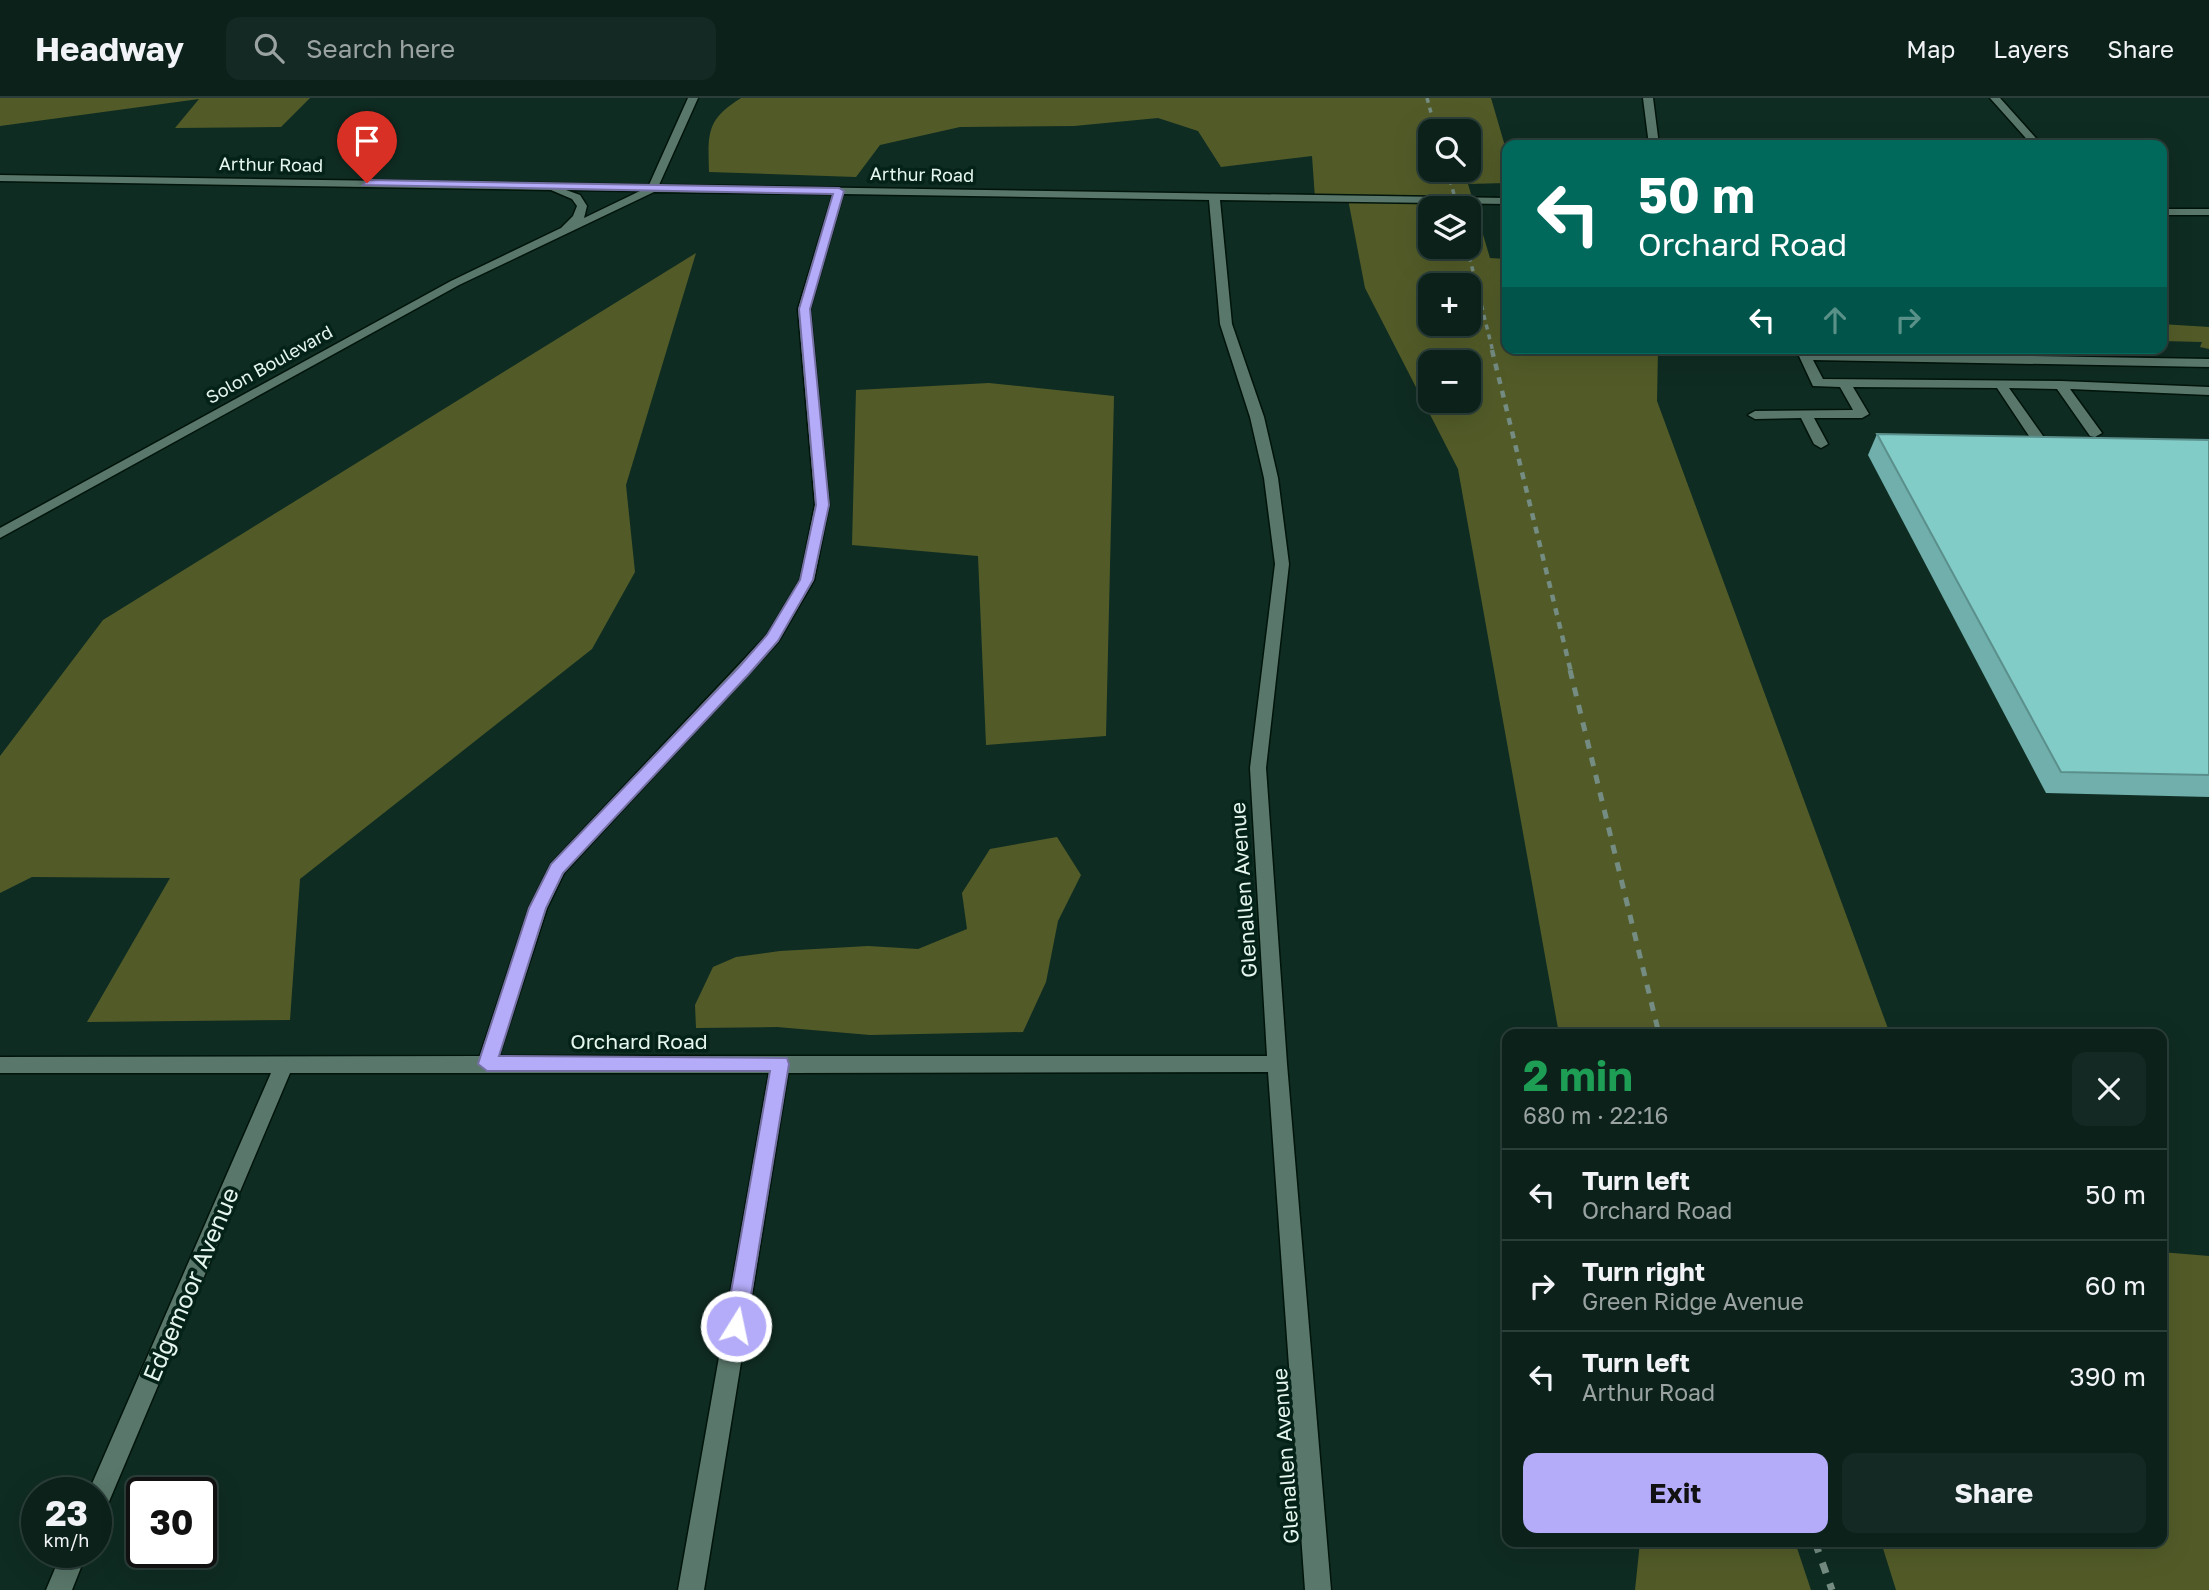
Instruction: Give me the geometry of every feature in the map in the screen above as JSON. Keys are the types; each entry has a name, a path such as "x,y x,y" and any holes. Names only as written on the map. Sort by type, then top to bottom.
{"street":[{"path":"652,189 693,98"},
{"path":"1648,98 1653,140"},
{"path":"1995,98 2033,140"},
{"name":"Arthur Road","path":"0,178 1502,201"},
{"name":"Solon Boulevard","path":"532,185 576,197 582,206 578,218 559,233"},
{"name":"Solon Boulevard","path":"0,534 455,284 559,233 612,211 652,189"},
{"path":"487,1064 538,908 557,869 773,638 807,580 822,505 804,309 839,191"},
{"name":"Glenallen Avenue","path":"1214,195 1226,324 1256,417 1271,478 1282,564 1258,768 1277,1064 1318,1590"},
{"path":"2167,212 2209,212"},
{"path":"2209,363 1805,356 1818,383 2061,385 2209,391"},
{"path":"1941,358 1959,384"},
{"path":"1755,415 1862,414 1844,383"},
{"path":"2000,384 2036,436"},
{"path":"2061,385 2095,433"},
{"path":"1806,415 1821,444"},
{"path":"691,1590 780,1064"},
{"name":"Orchard Road","path":"0,1065 1277,1064"},
{"name":"Edgemoor Avenue","path":"107,1477 284,1065"},
{"path":"58,1590 68,1568"}],"green space":[{"path":"0,98 310,98 281,127 175,128 199,99 0,126"},
{"path":"741,98 1491,98 1503,140 1502,183 1468,184 1472,196 1418,196 1418,259 1481,259 1481,228 1490,258 1502,259 1502,354 1658,354 1657,401 1888,1029 1558,1029 1458,469 1429,413 1481,413 1481,350 1418,350 1418,391 1365,288 1348,199 1315,198 1312,156 1221,167 1198,131 1158,118 1074,126 960,127 880,145 856,177 709,172 709,137 715,121"},
{"path":"696,253 626,485 635,572 592,649 300,879 290,1020 87,1022 170,878 32,877 0,893 0,756 103,620"},
{"path":"2167,324 2209,327 2209,349 2200,347 2202,342 2167,341"},
{"path":"989,383 1114,396 1106,736 986,745 978,556 852,545 856,390"},
{"path":"1057,837 1081,875 1058,921 1046,982 1023,1032 870,1035 777,1027 696,1028 695,1005 713,967 736,957 780,951 868,946 918,949 967,929 962,893 990,849"},
{"path":"2167,1252 2209,1256 2209,1590 1896,1590 1883,1547 2167,1547"},
{"path":"1639,1547 1797,1547 1811,1590 1635,1590"}],"building":[{"path":"1877,434 2209,440 2209,775 2061,772"}],"railway":[{"path":"1427,98 1433,119"},
{"path":"1450,182 1455,196"},
{"path":"1470,259 1493,352"},
{"path":"1492,350 1571,672"},
{"path":"1570,670 1658,1029"},
{"path":"1817,1547 1832,1590"}],"route":[{"path":"367,183 839,191 804,309 822,505 807,580 773,638 557,869 538,908 487,1064 780,1064 736,1326"}]}
